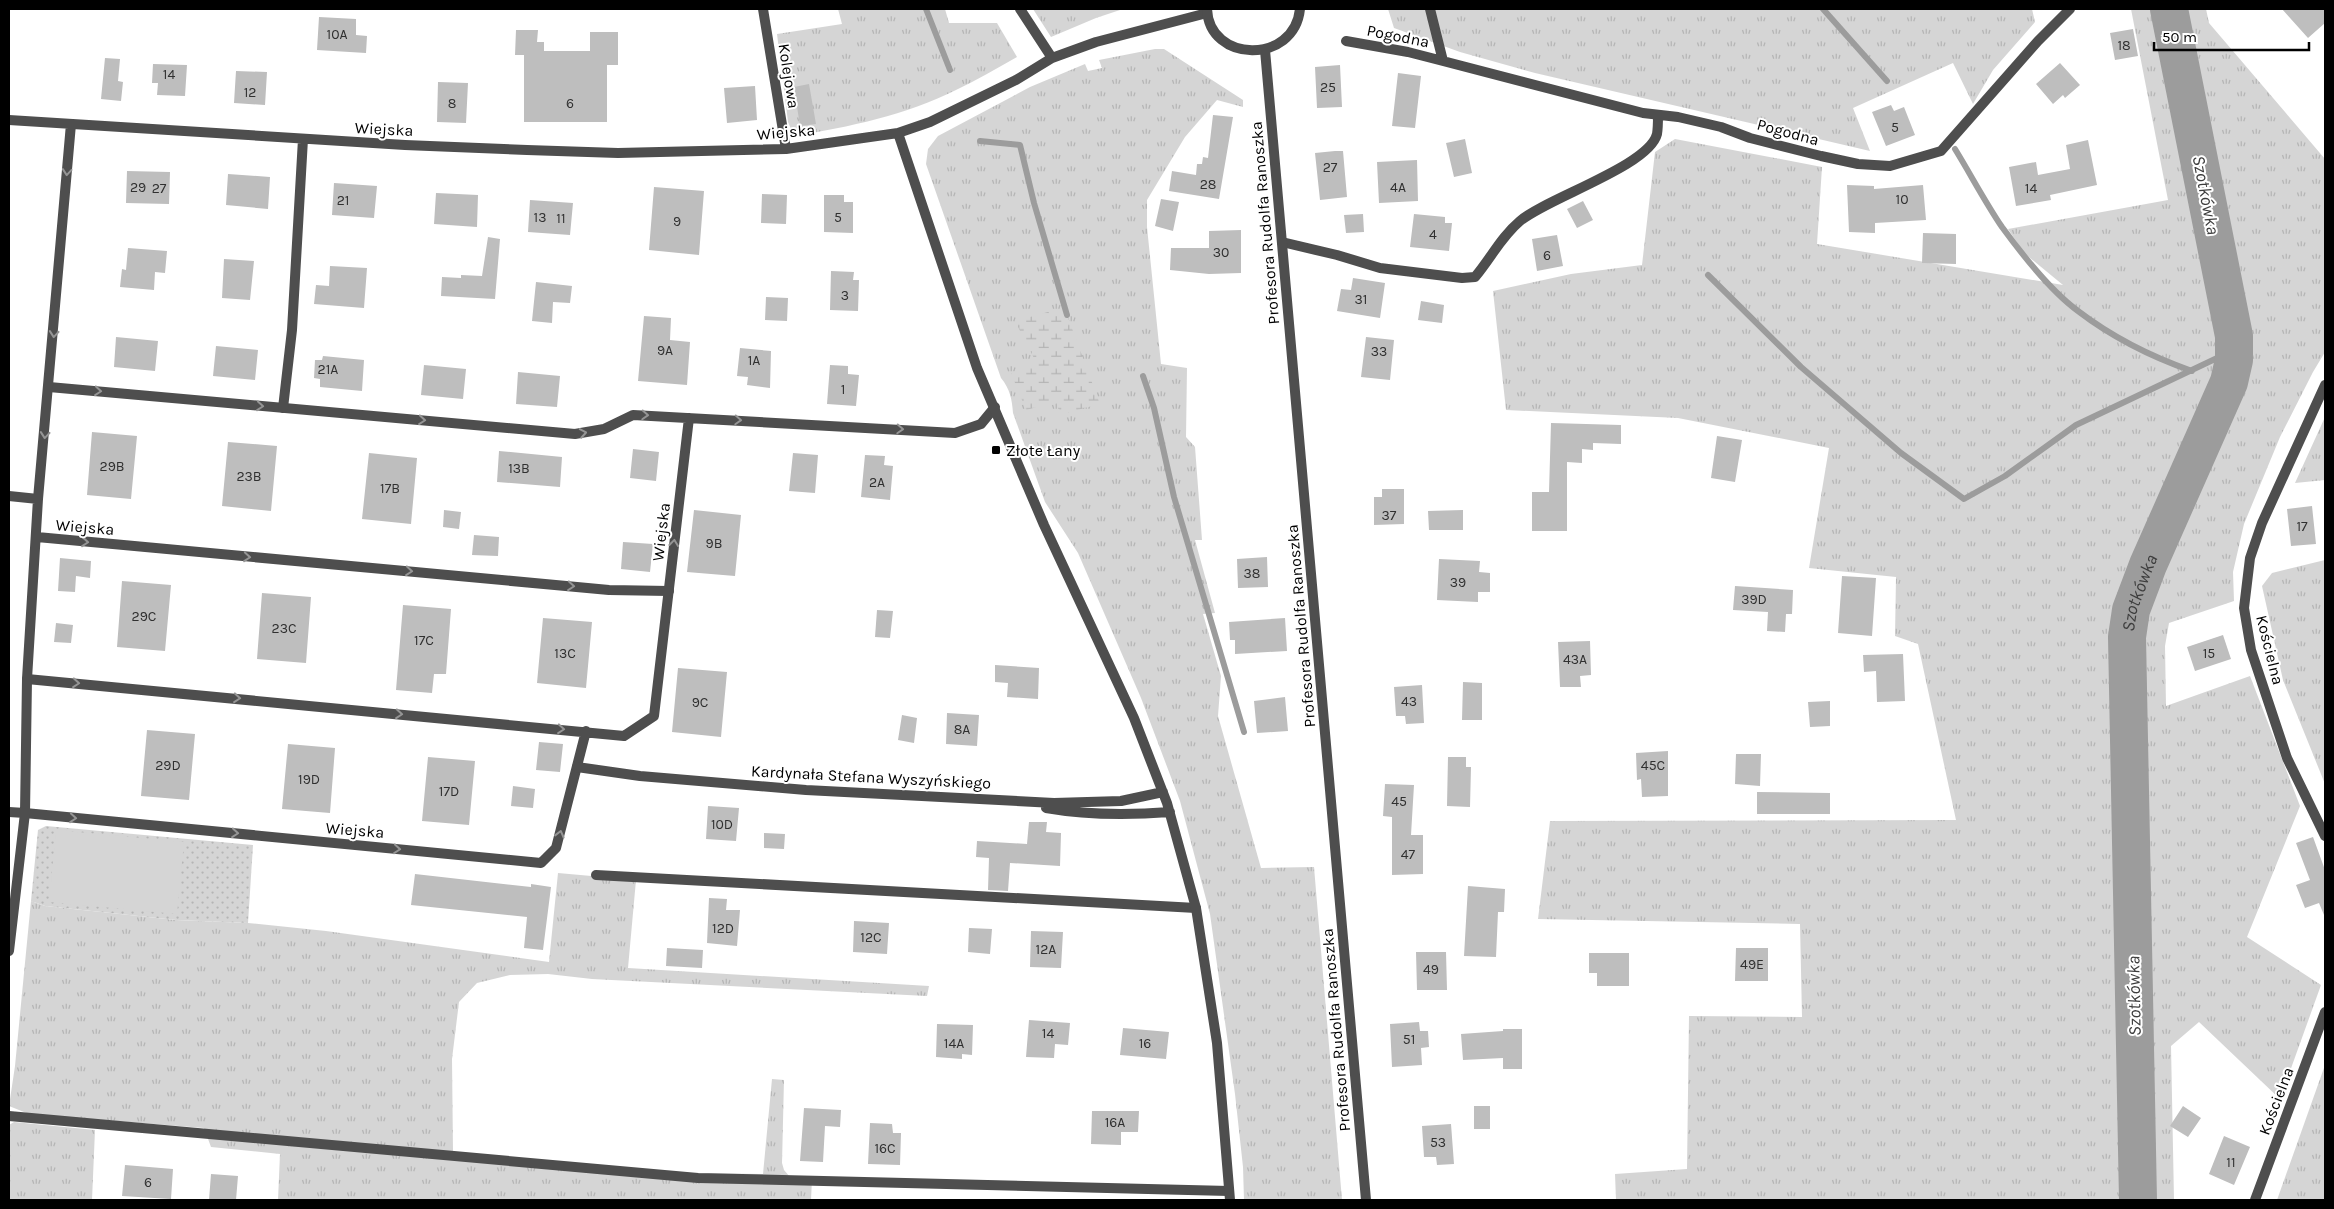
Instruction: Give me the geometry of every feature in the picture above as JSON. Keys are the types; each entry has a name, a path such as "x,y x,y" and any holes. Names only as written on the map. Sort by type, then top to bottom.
{"street":[{"name":"Kolejowa","path":"763,9 786,149"},
{"path":"1020,9 1052,58"},
{"path":"1207,11 1212,27 1228,43 1235,48 1250,51 1265,50 1280,43 1292,32 1298,22 1300,9"},
{"name":"Pogodna","path":"1430,9 1443,61"},
{"name":"Pogodna","path":"1346,41 1408,52 1580,98 1721,127 1750,138 1821,156 1858,164 1890,166 1941,151 2038,41 2070,9"},
{"name":"Wiejska","path":"9,120 405,145 611,153 786,149 898,133 930,122 1016,80 1052,58 1096,42 1207,11"},
{"name":"Profesora Rudolfa Ranoszka","path":"1265,50 1366,1200"},
{"path":"1282,242 1337,255 1380,268 1462,278 1475,277 1496,246 1521,220 1619,168 1645,151 1657,135 1658,115"},
{"name":"Wiejska","path":"25,813 27,678 38,499 71,124"},
{"path":"9,1116 698,1178 1230,1196 1217,1043 1196,908 1170,812 1134,718 1044,525 978,368 898,133"},
{"path":"283,408 292,330 303,139"},
{"name":"Kościelna","path":"2325,385 2262,523 2250,558 2244,608 2251,650 2284,750 2325,836"},
{"path":"49,387 575,434 604,429 633,415 955,432 981,424 996,407"},
{"name":"Wiejska","path":"27,678 624,736 654,716 690,418"},
{"name":"Wiejska","path":"9,496 38,499"},
{"name":"Wiejska","path":"37,538 609,590 669,591"},
{"name":"Wiejska","path":"9,812 541,863 556,848 586,731"},
{"name":"Kardynała Stefana Wyszyńskiego","path":"577,767 640,776 806,790 1054,803 1121,801 1163,792"},
{"path":"1008,800 1052,809 1092,812 1146,814 1170,812"},
{"path":"9,951 25,813"},
{"path":"596,875 1196,908"},
{"name":"Kościelna","path":"2254,1200 2325,1012"}],"green space":[{"path":"838,9 945,9 949,23 997,23 1017,57 937,99 877,119 794,136 788,122 777,34 842,24"},
{"path":"1033,9 1123,9 1051,37"},
{"path":"1388,9 2032,9 2035,22 1993,70 1973,104 1953,63 1853,108 1870,151 1535,73 1460,52 1394,28"},
{"path":"2131,9 2206,9 2209,23 2325,159 2325,352 2280,437 2244,524 2233,572 2234,601 2169,623 2165,646 2166,706 2250,676 2300,806 2247,937 2321,985 2280,1099 2199,1022 2171,1046 2174,1200 1616,1200 1615,1174 1687,1169 1689,1016 1802,1017 1800,924 1538,919 1550,821 1956,820 1918,644 1895,636 1896,577 1809,568 1829,448 1678,418 1506,410 1493,291 1571,274 1642,265 1655,152 1675,139 1822,167 1817,244 2063,285 2024,253 2008,229 2168,200"},
{"path":"1155,49 1164,49 1243,100 1243,107 1217,100 1185,137 1147,200 1147,227 1161,364 1187,368 1186,437 1195,447 1202,540 1195,540 1215,613 1203,614 1221,676 1218,716 1261,868 1314,867 1342,1200 1244,1200 1243,1167 1235,1094 1210,914 1180,801 1141,698 1078,553 1045,502 1013,413 1010,394 1001,378 926,164 928,149 938,136 1030,87 1085,64 1088,71 1102,68 1099,60"},
{"path":"1048,312 1067,315 1100,404 1062,414 1055,402 1026,410 1011,373 1036,362 1015,321"},
{"path":"2325,417 2325,480 2295,483"},
{"path":"2325,560 2325,784 2283,680 2262,586 2272,573"},
{"path":"46,826 253,845 248,923 176,920 45,906 31,901 38,830"},
{"path":"56,830 184,842 177,914 49,902"},
{"path":"558,873 636,880 628,968 929,986 927,996 592,979 548,974 510,975 477,983 459,1002 452,1059 453,1152 689,1173 763,1174 772,1079 784,1080 782,1163 784,1170 790,1177 812,1179 811,1200 278,1200 280,1154 211,1147 204,1128 29,1114 9,1106 15,1066 31,901 45,906 176,920 248,923 326,931 549,962"},
{"path":"2325,1065 2325,1200 2277,1200"},
{"path":"14,1122 95,1130 92,1200 9,1200 9,1125"}],"building":[{"path":"2282,9 2325,9 2325,23 2308,38"},
{"path":"319,17 356,19 356,35 367,36 366,53 317,50"},
{"path":"2133,29 2138,56 2115,60 2110,33"},
{"path":"516,30 538,30 537,42 544,42 544,51 590,51 590,32 618,32 618,65 607,65 607,122 524,122 524,55 515,55"},
{"path":"105,58 120,59 118,81 123,82 121,101 101,99"},
{"path":"2060,63 2080,85 2065,98 2063,95 2053,104 2036,84"},
{"path":"153,64 187,65 185,96 157,95 158,83 152,83"},
{"path":"1340,65 1342,107 1317,108 1315,67"},
{"path":"236,71 267,72 265,105 234,103"},
{"path":"1398,73 1421,76 1415,128 1392,126"},
{"path":"438,82 468,83 466,123 437,122"},
{"path":"809,84 816,124 800,126 794,87"},
{"path":"755,86 757,120 727,123 724,88"},
{"path":"1891,105 1894,111 1904,107 1915,135 1886,146 1872,112"},
{"path":"1213,115 1233,117 1219,199 1169,191 1172,171 1196,175 1197,164 1202,164 1203,157 1208,158"},
{"path":"1465,139 1472,173 1454,177 1446,143"},
{"path":"2088,140 2097,185 2050,195 2051,200 2016,206 2009,167 2036,162 2038,175 2070,169 2066,145"},
{"path":"1343,151 1347,197 1320,200 1315,153"},
{"path":"1417,160 1418,201 1379,203 1377,162"},
{"path":"127,171 170,172 169,204 126,203"},
{"path":"228,174 270,177 268,209 226,205"},
{"path":"334,183 377,186 374,218 332,215"},
{"path":"1847,185 1874,186 1874,189 1923,185 1926,220 1875,223 1875,233 1849,232"},
{"path":"654,187 704,191 699,255 649,250"},
{"path":"436,193 478,195 477,227 434,224"},
{"path":"762,194 787,195 786,224 761,223"},
{"path":"824,195 844,195 844,202 853,202 853,233 824,232"},
{"path":"1161,199 1179,202 1173,231 1155,226"},
{"path":"530,200 573,203 570,235 528,232"},
{"path":"1583,201 1593,220 1577,228 1567,209"},
{"path":"1363,214 1364,232 1346,233 1344,215"},
{"path":"1414,214 1445,217 1445,223 1452,223 1449,251 1410,247"},
{"path":"1241,230 1241,273 1209,274 1170,270 1171,248 1209,248 1209,231"},
{"path":"1923,233 1956,234 1956,264 1922,263"},
{"path":"1557,235 1563,266 1537,271 1532,239"},
{"path":"488,237 500,239 495,299 441,296 442,277 461,278 461,275 482,276"},
{"path":"128,248 167,251 165,273 155,272 154,290 120,287 122,269 126,270"},
{"path":"224,259 254,261 250,300 222,298"},
{"path":"330,266 367,268 364,308 314,304 316,285 329,286"},
{"path":"831,271 854,272 853,280 859,280 858,311 830,310"},
{"path":"1353,278 1385,283 1380,318 1337,311 1341,289 1351,290"},
{"path":"536,282 572,286 570,303 553,302 552,323 532,321"},
{"path":"766,297 788,298 787,321 765,320"},
{"path":"1421,301 1444,305 1442,323 1418,320"},
{"path":"644,316 671,318 670,340 690,342 687,385 638,381"},
{"path":"116,337 158,341 155,371 114,367"},
{"path":"1366,337 1394,340 1390,380 1361,377"},
{"path":"216,346 258,350 255,380 213,376"},
{"path":"740,348 771,351 770,388 747,385 748,377 737,376"},
{"path":"323,356 364,360 362,391 320,387 320,379 314,378 315,360 322,360"},
{"path":"424,365 466,369 463,399 421,395"},
{"path":"830,365 848,366 848,374 859,375 856,406 827,404"},
{"path":"518,372 560,376 557,407 516,404"},
{"path":"1551,423 1621,425 1621,444 1593,443 1593,450 1582,449 1582,463 1567,462 1567,531 1532,531 1532,492 1549,492"},
{"path":"92,432 137,436 131,499 87,495"},
{"path":"1717,436 1742,440 1735,482 1711,478"},
{"path":"228,442 277,446 271,511 222,506"},
{"path":"633,449 659,452 656,481 630,478"},
{"path":"499,451 562,457 560,487 497,482"},
{"path":"369,453 417,458 411,524 362,519"},
{"path":"793,453 818,455 815,493 789,491"},
{"path":"865,455 885,456 884,465 893,466 890,500 861,497"},
{"path":"1382,489 1404,489 1404,524 1374,525 1374,497 1382,497"},
{"path":"2312,506 2316,544 2291,546 2287,509"},
{"path":"444,510 461,512 459,529 443,527"},
{"path":"694,510 741,515 735,576 687,572"},
{"path":"1463,510 1463,530 1429,530 1428,511"},
{"path":"474,535 499,537 498,556 472,555"},
{"path":"623,542 653,544 650,572 621,569"},
{"path":"1267,557 1268,587 1238,588 1237,559"},
{"path":"60,558 91,561 90,578 76,576 75,592 58,591"},
{"path":"1439,559 1480,561 1479,572 1490,573 1490,592 1478,592 1478,602 1437,600"},
{"path":"1842,576 1876,578 1872,636 1838,633"},
{"path":"122,581 171,585 165,651 117,647"},
{"path":"1735,586 1793,590 1792,614 1786,614 1785,632 1767,631 1768,612 1733,610"},
{"path":"262,593 311,597 306,663 257,659"},
{"path":"403,605 451,609 446,674 434,674 432,693 396,690"},
{"path":"877,610 893,611 890,638 875,637"},
{"path":"543,618 592,622 586,688 537,683"},
{"path":"1285,618 1287,651 1235,654 1235,640 1230,640 1229,622"},
{"path":"56,623 73,625 71,643 54,642"},
{"path":"2223,635 2231,659 2195,671 2187,647"},
{"path":"1590,641 1591,675 1580,676 1581,687 1560,687 1558,642"},
{"path":"1903,654 1905,701 1877,702 1876,671 1864,672 1863,655"},
{"path":"995,665 1039,668 1038,699 1007,697 1008,683 995,682"},
{"path":"678,668 727,672 721,737 672,732"},
{"path":"1463,682 1482,683 1482,720 1462,720"},
{"path":"1422,685 1424,723 1406,724 1405,716 1396,716 1394,687"},
{"path":"1285,697 1288,731 1257,733 1254,701"},
{"path":"1830,701 1830,726 1810,727 1808,702"},
{"path":"947,713 979,715 977,746 946,744"},
{"path":"902,715 917,718 914,743 898,740"},
{"path":"147,730 195,734 189,800 141,796"},
{"path":"539,742 563,744 560,772 536,770"},
{"path":"288,744 335,748 330,813 282,809"},
{"path":"1668,751 1668,796 1642,797 1641,779 1637,780 1636,753"},
{"path":"1736,754 1761,754 1760,786 1735,784"},
{"path":"428,757 475,761 469,825 422,821"},
{"path":"1448,757 1466,757 1466,767 1471,767 1470,807 1447,806"},
{"path":"1385,784 1414,785 1411,835 1423,835 1423,874 1392,875 1392,817 1383,816"},
{"path":"513,786 535,789 533,808 511,806"},
{"path":"1757,792 1830,793 1830,814 1757,814"},
{"path":"708,806 739,808 736,841 706,839"},
{"path":"1029,822 1047,822 1046,832 1061,833 1060,866 1010,863 1008,891 988,890 989,858 976,857 977,841 1027,844"},
{"path":"764,833 785,834 784,849 764,848"},
{"path":"2313,837 2325,870 2325,915 2319,903 2305,908 2296,885 2310,880 2296,843"},
{"path":"415,874 531,887 531,884 551,887 543,950 524,948 527,917 411,905"},
{"path":"1468,886 1505,889 1504,912 1498,912 1496,957 1464,956"},
{"path":"709,898 727,899 726,910 740,910 737,946 707,943"},
{"path":"854,921 889,923 887,954 853,952"},
{"path":"969,928 992,929 990,954 968,952"},
{"path":"1031,931 1063,932 1061,968 1030,967"},
{"path":"667,948 703,950 702,968 666,966"},
{"path":"1736,948 1768,948 1768,981 1735,981"},
{"path":"1416,952 1446,952 1447,990 1417,990"},
{"path":"1589,953 1629,953 1629,986 1597,986 1597,973 1589,973"},
{"path":"1029,1020 1070,1023 1068,1045 1055,1044 1054,1058 1026,1057"},
{"path":"1419,1022 1420,1031 1428,1031 1429,1047 1421,1048 1422,1065 1392,1067 1390,1024"},
{"path":"937,1024 973,1025 972,1055 962,1054 962,1059 936,1057"},
{"path":"1123,1028 1169,1032 1166,1059 1120,1055"},
{"path":"1503,1029 1522,1029 1522,1069 1503,1069 1503,1058 1463,1060 1461,1034 1503,1031"},
{"path":"1474,1106 1490,1106 1490,1129 1474,1129"},
{"path":"2183,1106 2201,1118 2188,1137 2170,1126"},
{"path":"804,1108 841,1110 840,1127 825,1126 823,1162 800,1161"},
{"path":"1092,1111 1139,1111 1138,1132 1121,1132 1121,1145 1091,1144"},
{"path":"870,1123 892,1124 893,1133 901,1133 900,1165 868,1164"},
{"path":"1451,1124 1454,1164 1437,1165 1436,1157 1424,1157 1422,1126"},
{"path":"2224,1136 2250,1147 2234,1185 2209,1174"},
{"path":"125,1165 173,1169 171,1199 122,1196"},
{"path":"211,1174 238,1176 236,1200 209,1200"}],"waterway":[{"path":"926,9 950,70"},
{"path":"1823,9 1887,81"},
{"name":"Szotkówka","path":"2138,1200 2127,637 2131,610 2148,565 2229,382 2234,360 2234,336 2169,9"},
{"path":"980,141 1020,145 1034,203 1067,315"},
{"path":"1955,149 2002,227 2058,294 2078,311 2118,338 2147,353 2192,371"},
{"path":"1708,275 1801,367 1901,453 1964,499 2005,476 2076,425 2234,350"},
{"path":"1143,376 1154,408 1174,497 1244,732"}],"place":[{"name":"Złote Łany","path":"996,450"}]}
